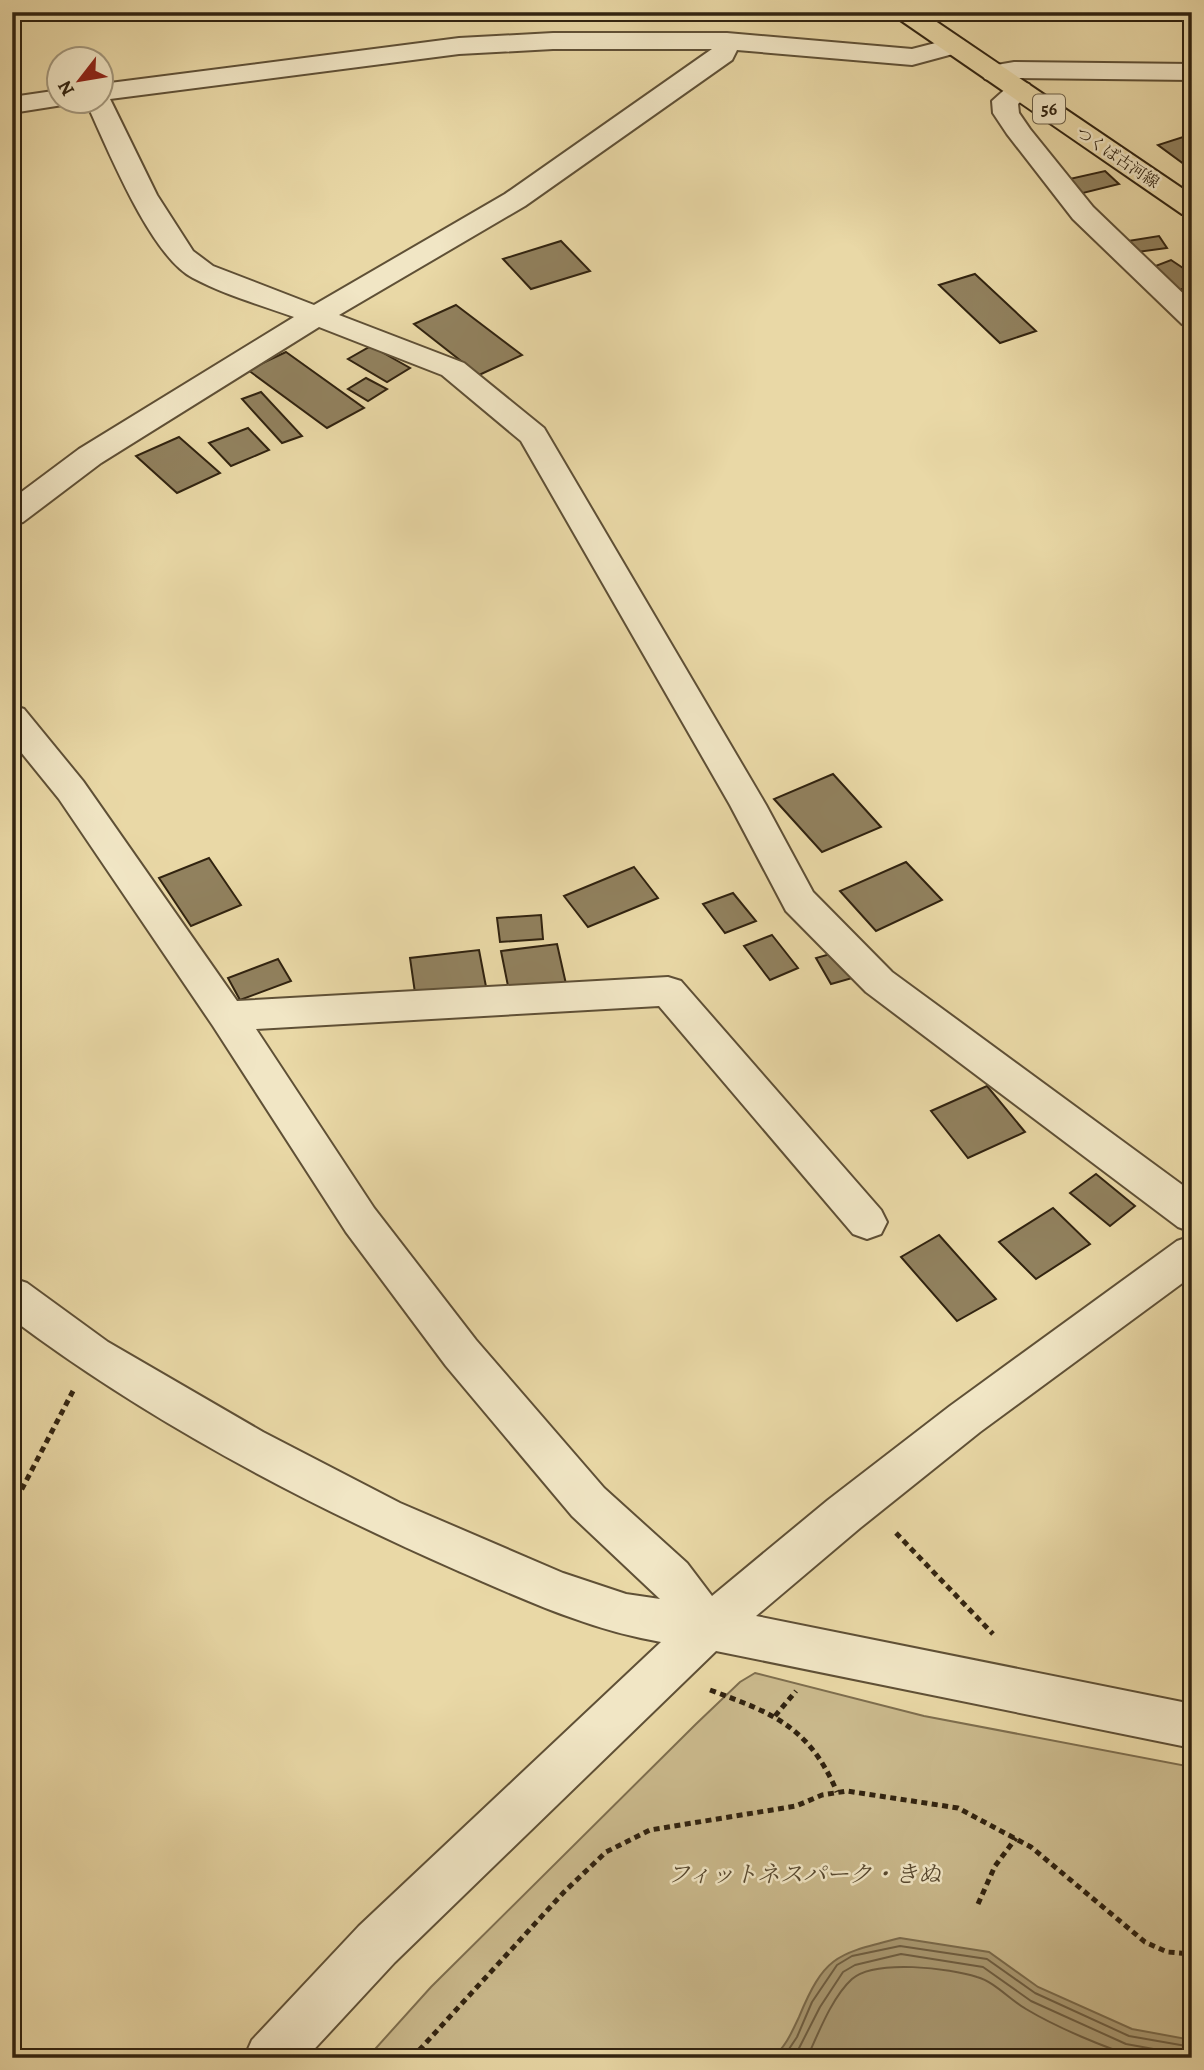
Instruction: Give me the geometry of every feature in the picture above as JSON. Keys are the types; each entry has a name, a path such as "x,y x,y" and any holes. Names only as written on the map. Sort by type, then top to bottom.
{"main road":[{"name":"つくば古河線","path":"905,12 1192,208"}],"street":[{"path":"116,90 459,46 553,41 727,41 912,57 956,47"},
{"path":"12,515 90,456 316,316 460,233 569,165 723,55 727,41"},
{"path":"994,73 1014,69 1192,72"},
{"path":"1020,90 1005,101 1006,113 1020,134 1083,213 1192,318"},
{"path":"12,105 46,100"},
{"path":"106,116 143,195 182,257 203,272 453,369 533,435 748,805 799,901 879,982 1192,1215"},
{"path":"12,717 71,790 228,1016 360,1220 461,1353 588,1502 667,1573 708,1628"},
{"path":"228,1016 668,991 867,1222"},
{"path":"270,2058 377,1944 708,1628 844,1514 965,1419 1192,1252"},
{"path":"12,1295 93,1355 247,1446 384,1517 554,1591 626,1615 708,1628 1192,1726"}],"path":[{"path":"12,1508 93,1355"},
{"path":"897,1533 993,1634"},
{"path":"775,1716 799,1686"},
{"path":"708,1690 775,1716 791,1726 829,1773 837,1792"},
{"path":"412,2058 564,1892 606,1852 650,1830 796,1806 837,1792 847,1791 958,1808 1031,1847 1144,1942 1167,1952 1192,1954"},
{"path":"978,1904 995,1866 1016,1838"}],"green space":[{"name":"フィットネスパーク・きぬ","path":"755,1673 924,1716 1192,1767 1192,2058 367,2058 431,1987 696,1724 740,1682"}],"water":[{"path":"900,1938 989,1952 1038,1987 1132,2029 1192,2040 1192,2058 772,2058 788,2039 808,1996 826,1969 848,1953"}],"building":[{"path":"1186,136 1192,140 1192,170 1158,145"},
{"path":"1105,171 1119,184 1079,194 1065,180"},
{"path":"1159,236 1167,248 1130,253 1122,242"},
{"path":"561,241 590,271 531,289 503,259"},
{"path":"1171,260 1192,274 1192,285 1175,292 1145,270"},
{"path":"975,274 1036,331 1000,343 939,285"},
{"path":"456,305 522,355 479,375 414,324"},
{"path":"371,346 410,368 387,382 348,359"},
{"path":"286,352 364,408 327,428 248,370"},
{"path":"366,378 387,389 368,401 348,389"},
{"path":"261,392 302,436 282,443 242,399"},
{"path":"248,428 269,450 231,466 209,443"},
{"path":"179,437 220,473 177,493 136,456"},
{"path":"833,774 881,827 822,852 774,799"},
{"path":"209,858 241,905 191,926 159,878"},
{"path":"906,862 942,900 876,931 840,891"},
{"path":"634,867 658,898 588,927 564,896"},
{"path":"733,893 756,921 725,933 703,904"},
{"path":"541,915 543,939 500,942 497,918"},
{"path":"772,935 798,968 770,980 744,946"},
{"path":"557,944 566,984 509,991 501,951"},
{"path":"479,950 487,992 416,1000 410,958"},
{"path":"841,951 856,977 831,984 816,958"},
{"path":"278,959 291,981 240,1000 228,978"},
{"path":"987,1086 1025,1132 968,1158 931,1111"},
{"path":"1096,1174 1135,1206 1110,1226 1070,1193"},
{"path":"1053,1208 1090,1244 1036,1279 999,1242"},
{"path":"939,1235 996,1299 957,1321 901,1257"}]}
